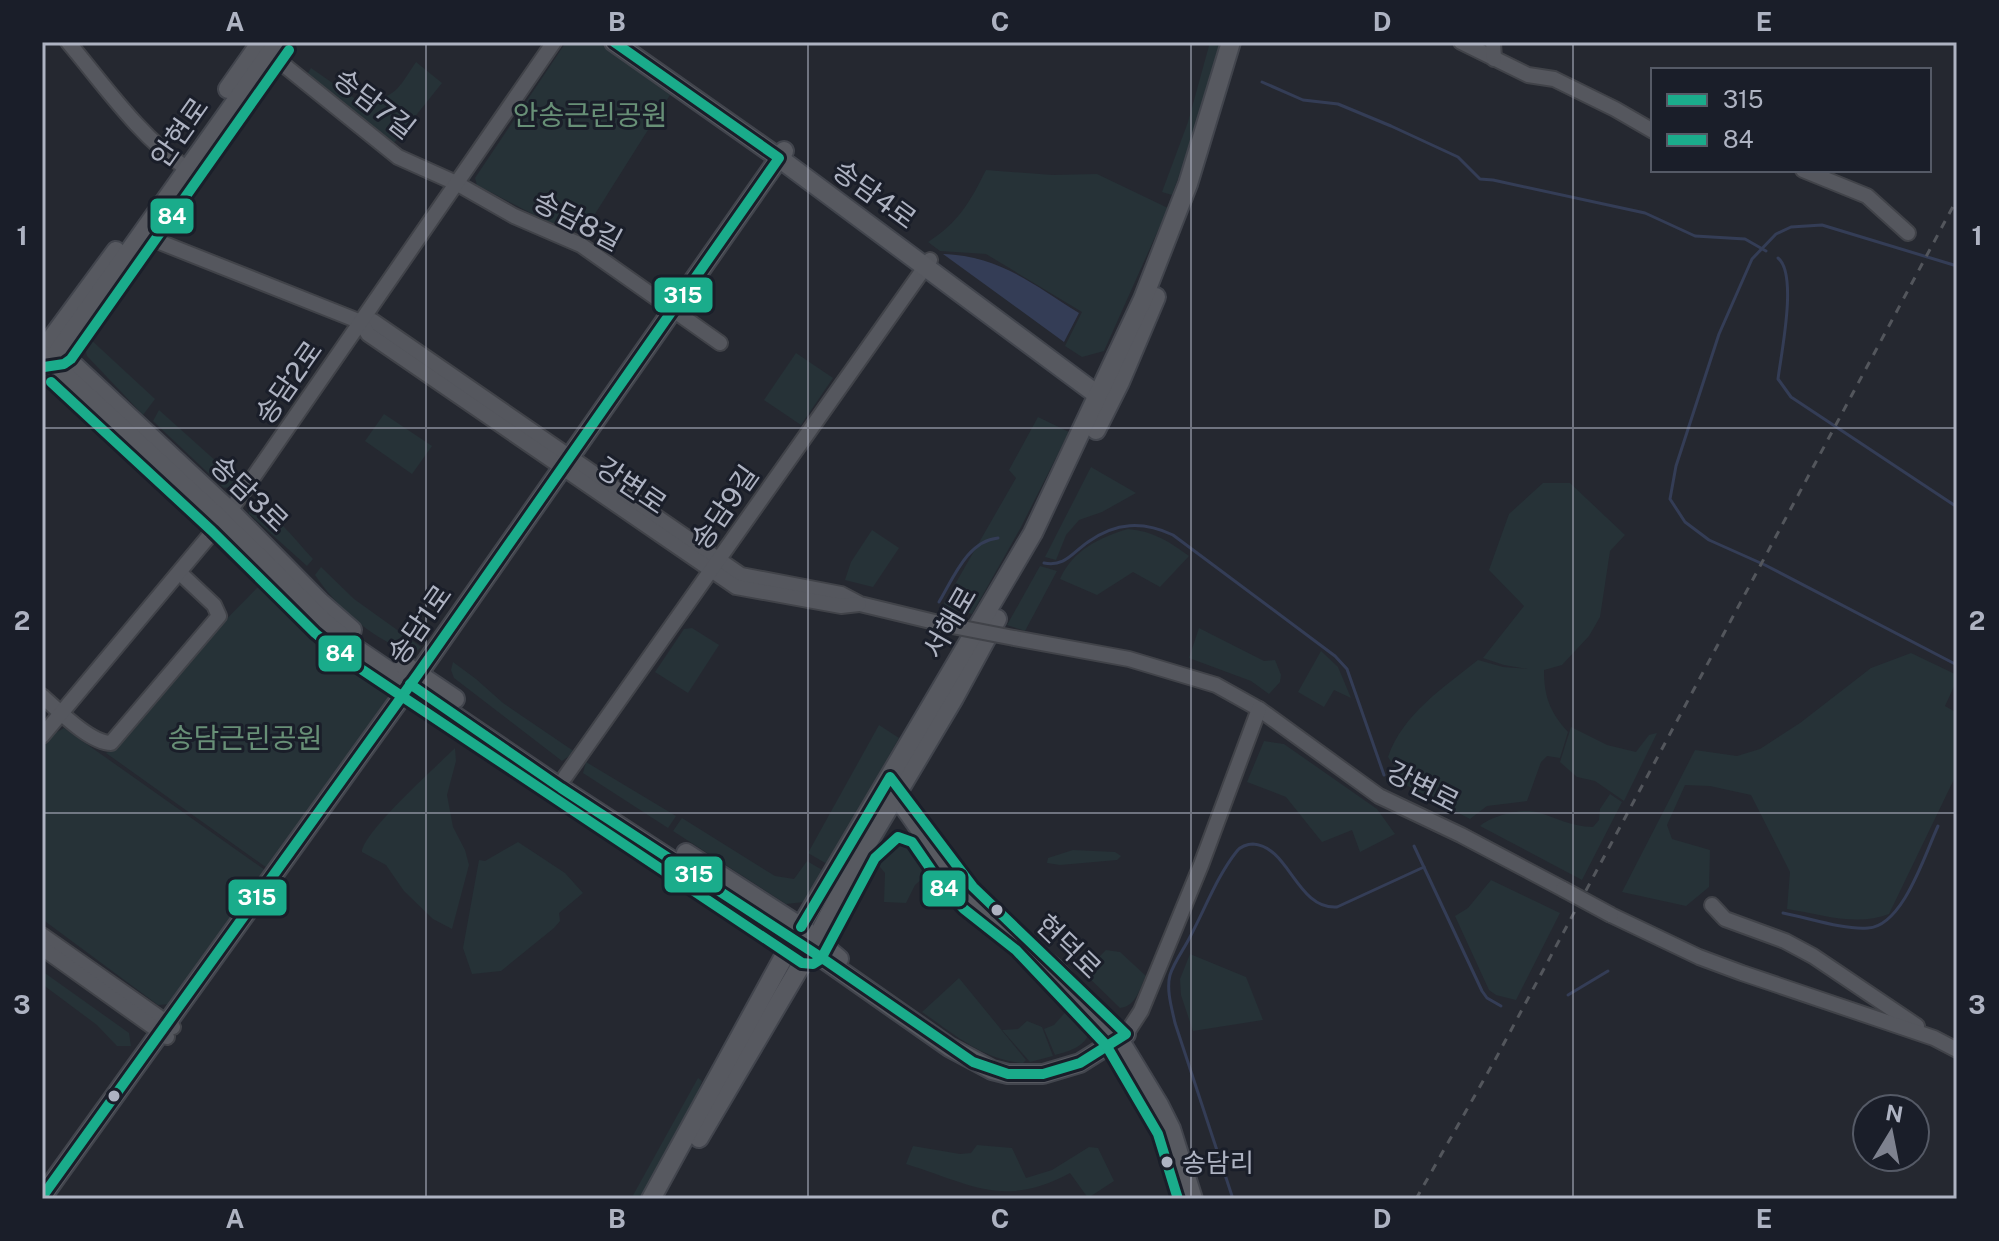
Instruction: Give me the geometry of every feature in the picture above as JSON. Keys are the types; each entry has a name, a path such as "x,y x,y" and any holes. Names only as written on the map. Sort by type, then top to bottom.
{"main road":[{"name":"송담4로","path":"614,42 785,157"},
{"name":"송담4로","path":"626,42 1101,392"},
{"name":"서해로","path":"651,1199 797,933 893,786 1033,533 1101,392 1177,215 1231,42"},
{"name":"서해로","path":"663,1199 813,944 864,849 893,786 916,761 1005,604 1120,382 1185,226 1243,42"},
{"name":"안현로","path":"46,353 269,46"},
{"name":"송담1로","path":"42,1197 420,682 785,157"},
{"name":"안현로","path":"46,353 142,235 182,165"},
{"name":"송담3로","path":"46,353 226,516 325,623 358,650 420,682"},
{"path":"420,682 797,933 974,1059 1010,1070 1045,1069 1087,1053 1121,1035"},
{"path":"420,682 561,788 797,933"},
{"path":"864,849 893,823 921,826 914,796 916,761"},
{"name":"현덕로","path":"893,786 954,878 974,899 1025,940 1121,1035"},
{"name":"현덕로","path":"921,826 973,887 1121,1035 1171,1129 1191,1195"},
{"path":"813,944 949,1047 992,1070 1025,1075 1056,1072 1080,1063 1121,1035"},
{"path":"1087,1053 1098,1040 1100,1032 1096,1012"},
{"name":"송담1로","path":"52,1199 167,1030"}],"street":[{"path":"68,42 141,130 182,165"},
{"name":"송담2로","path":"42,736 226,516 554,42"},
{"path":"1461,42 1528,75 1554,79 1651,130"},
{"path":"1492,42 1494,59"},
{"name":"송담7길","path":"269,46 398,157 456,183"},
{"path":"1808,172 1867,196 1908,233"},
{"name":"송담8길","path":"456,183 514,216 581,245 676,311"},
{"name":"강변로","path":"142,235 361,322 373,321 714,566 736,587 841,606 860,604 947,625 1164,668 1216,685 1259,709 1379,796 1461,835 1611,915 1727,968 1934,1038 1957,1050"},
{"name":"송담9길","path":"565,777 928,263"},
{"path":"676,311 720,343"},
{"path":"42,696 88,734 106,744 111,743 219,616 214,605 180,573"},
{"path":"1121,1035 1141,1011 1201,865 1259,709"},
{"path":"1712,905 1725,919 1785,941 1813,956 1934,1038"},
{"path":"42,935 167,1030"},
{"path":"42,948 167,1030"}],"green space":[{"name":"안송근린공원","path":"566,42 598,42 670,95 583,233 546,221 477,185 475,178"},
{"path":"1210,42 1221,42 1197,126 1172,195 1162,192 1188,122"},
{"path":"416,62 442,83 393,144 306,76 311,68 364,105 371,97 379,98 393,93"},
{"path":"986,170 1053,175 1097,174 1168,208 1104,351 1082,357 1065,346 1082,312 986,254 940,251 928,242 948,227 963,210"},
{"path":"88,337 155,399 143,415 87,356 83,340"},
{"path":"796,353 833,378 801,425 764,400"},
{"path":"159,410 237,480 231,487 224,488 153,421"},
{"path":"384,414 432,446 412,474 365,441"},
{"path":"1038,417 1069,432 1020,529 972,614 942,607 1016,478 1009,470"},
{"path":"1091,467 1136,493 1102,512 1079,520 1066,535 1056,560 1045,557"},
{"path":"1543,483 1570,483 1625,535 1610,551 1600,617 1589,636 1562,665 1544,670 1549,704 1568,732 1560,758 1547,756 1541,762 1527,801 1487,806 1470,819 1406,785 1388,757 1394,742 1414,715 1438,691 1478,660 1503,667 1528,669 1483,658 1524,606 1489,570 1509,514"},
{"path":"251,502 275,518 313,559 307,566 249,514 248,505"},
{"path":"1128,529 1161,538 1189,556 1160,587 1133,572 1097,595 1060,579 1072,560 1088,546"},
{"path":"872,530 899,548 873,587 845,580 851,562"},
{"name":"송담근린공원","path":"226,543 233,545 329,642 386,684 388,698 267,868 106,753 115,749 189,657 260,585 222,546"},
{"path":"1040,566 1057,571 1025,631 1007,625"},
{"path":"321,567 354,599 421,647 415,653 400,648 359,623 315,575"},
{"path":"692,628 719,645 688,693 655,672 684,629"},
{"path":"1199,628 1264,661 1275,660 1281,675 1280,682 1269,694 1251,681 1189,658"},
{"path":"1321,651 1338,667 1351,698 1334,690 1324,707 1298,692"},
{"path":"1911,653 1957,675 1945,706 1957,713 1957,773 1889,914 1877,918 1851,919 1787,909 1790,872 1751,795 1710,786 1685,785 1667,825 1672,839 1710,850 1709,887 1686,906 1622,892 1695,750 1737,756 1760,749 1800,723 1871,668"},
{"path":"453,662 503,703 575,752 562,761 454,678 451,670"},
{"path":"879,725 899,738 827,864 808,853"},
{"path":"1571,727 1607,745 1636,752 1649,735 1657,733 1624,801 1595,781 1577,777 1560,762"},
{"name":"송담근린공원","path":"64,728 265,870 170,1004 158,1005 42,919 42,749 54,734"},
{"path":"1264,741 1284,744 1377,809 1395,834 1360,852 1352,830 1322,842 1286,797 1247,782"},
{"path":"455,748 456,761 447,795 453,827 469,865 452,929 433,919 404,891 386,865 362,852 387,815"},
{"path":"586,762 676,816 668,828 583,773"},
{"path":"1610,794 1622,802 1582,880 1480,826 1499,816 1530,811 1593,827"},
{"path":"682,818 775,876 794,879 807,861 824,871 804,902 786,904 673,831"},
{"path":"903,834 911,839 931,871 915,885 906,903 884,902 885,873 876,862 895,835"},
{"path":"518,842 565,873 583,893 559,913 560,921 554,928 501,971 472,974 463,948 479,860 485,861"},
{"path":"1073,850 1115,852 1121,856 1117,860 1060,865 1047,863 1048,858"},
{"path":"1491,880 1560,913 1516,1000 1489,990 1455,916 1468,908"},
{"path":"1106,950 1120,952 1146,976 1136,996 1125,1007 1120,1008 1078,967 1093,963"},
{"path":"1190,954 1246,977 1263,1020 1193,1031 1181,995 1180,979"},
{"path":"42,971 129,1033 131,1046 117,1046 97,1025 42,984"},
{"path":"959,978 1026,1060 1023,1063 982,1051 922,1012"},
{"path":"1070,1007 1087,1023 1090,1031 1081,1045 1055,1055 1044,1029 1054,1025"},
{"path":"1027,1021 1042,1027 1053,1056 1030,1062 1002,1030 1018,1029"},
{"path":"698,1078 702,1081 684,1128 644,1199 631,1199"},
{"path":"977,1145 1012,1148 1026,1178 1052,1170 1089,1147 1098,1148 1114,1181 1088,1198 1070,1173 1025,1190 987,1190 906,1164 913,1146 960,1154 971,1153"}],"water":[{"path":"943,254 999,266 1079,313 1064,342"}],"waterway":[{"path":"1262,82 1303,100 1338,104 1391,126 1458,157 1480,179 1645,213 1695,236 1745,239 1766,251"},
{"path":"1957,266 1822,225 1791,227 1776,234 1752,259 1719,334 1676,466 1670,499 1685,522 1709,540 1765,565 1957,665"},
{"path":"1778,258 1784,267 1788,297 1778,379 1791,397 1957,507"},
{"path":"1044,563 1063,561 1098,535 1119,527 1151,527 1173,535 1335,656 1347,669 1384,775"},
{"path":"939,602 969,554 987,541 998,538"},
{"path":"1783,913 1848,927 1868,928 1881,924 1892,915 1911,887 1938,826"},
{"path":"1233,1199 1175,1023 1169,987 1174,965 1223,871 1242,847 1253,844 1265,847 1276,855 1312,899 1337,907 1424,867"},
{"path":"1414,846 1482,991 1501,1006"},
{"path":"1568,995 1608,971"}],"railway":[{"path":"1416,1199 1495,1060 1957,199"}],"transit line":[{"name":"315","path":"42,1197 418,674 779,158 614,42"},
{"name":"84","path":"44,367 64,364 71,359 289,50"},
{"name":"84","path":"51,382 212,531 315,633 349,661 802,963 813,964 821,959 875,858 898,837 912,842 943,887 964,909 1016,950 1106,1045 1158,1134 1178,1199"},
{"name":"315","path":"410,684 973,1062 1008,1074 1043,1074 1080,1063 1126,1034 973,887 890,777 801,927"}],"place":[{"name":"송담리","path":"1167,1162"}]}
